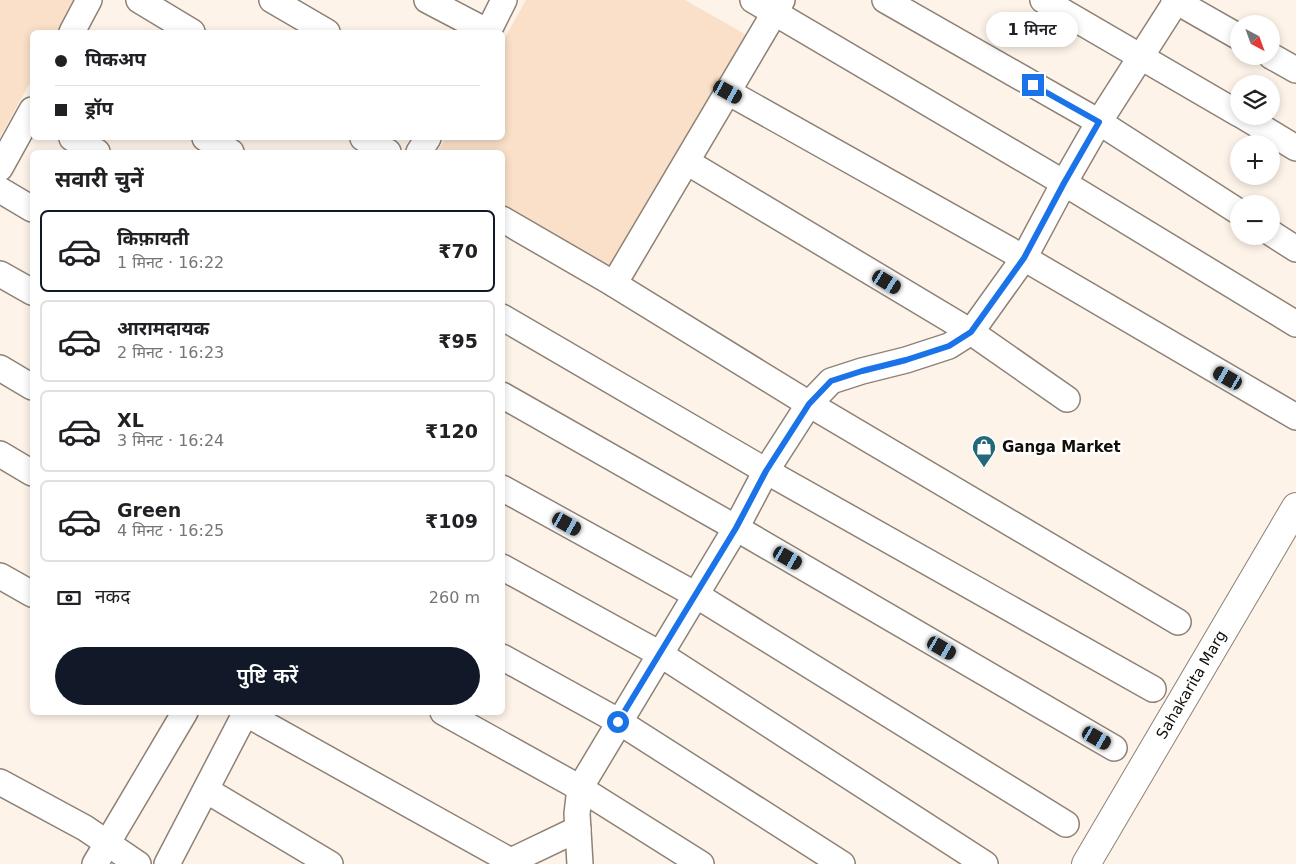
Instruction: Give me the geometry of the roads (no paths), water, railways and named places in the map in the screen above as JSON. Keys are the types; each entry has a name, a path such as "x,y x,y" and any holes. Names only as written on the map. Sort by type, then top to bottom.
{"street":[{"path":"73,30 89,0"},
{"path":"139,0 189,30"},
{"path":"272,0 324,30"},
{"path":"427,0 484,30"},
{"path":"489,30 504,0"},
{"path":"753,0 778,6 1296,324"},
{"path":"885,0 1099,122 1230,206"},
{"path":"1043,0 1230,109"},
{"path":"580,864 577,814 580,788 736,528 766,471 809,404 831,381 949,346 971,332 1024,258 1099,122 1176,0 1230,32"},
{"path":"614,284 778,6"},
{"path":"1280,61 1296,70"},
{"path":"728,92 1024,258 1296,417"},
{"path":"0,168 30,116"},
{"path":"1258,125 1296,148"},
{"path":"76,140 93,150"},
{"path":"209,140 227,150"},
{"path":"367,140 384,150"},
{"path":"687,162 971,332 1067,399"},
{"path":"0,190 30,208"},
{"path":"505,221 614,284 809,404 1178,622"},
{"path":"1280,239 1296,249"},
{"path":"0,274 30,291"},
{"path":"505,319 766,471 1153,689"},
{"path":"0,368 30,386"},
{"path":"505,397 736,528 1114,748"},
{"path":"0,454 30,472"},
{"path":"505,490 696,595 1066,824"},
{"name":"Sahakarita Marg","path":"1086,864 1296,507"},
{"path":"505,569 660,654 985,864"},
{"path":"0,576 30,593"},
{"path":"505,659 618,722 842,864"},
{"path":"102,854 183,715"},
{"path":"167,864 243,715"},
{"path":"248,715 514,862 578,829"},
{"path":"448,715 580,788 701,864"},
{"path":"0,782 85,828 102,854 138,864"},
{"path":"206,790 330,864"}],"place":[{"name":"Ganga Market","path":"984,468"}]}
